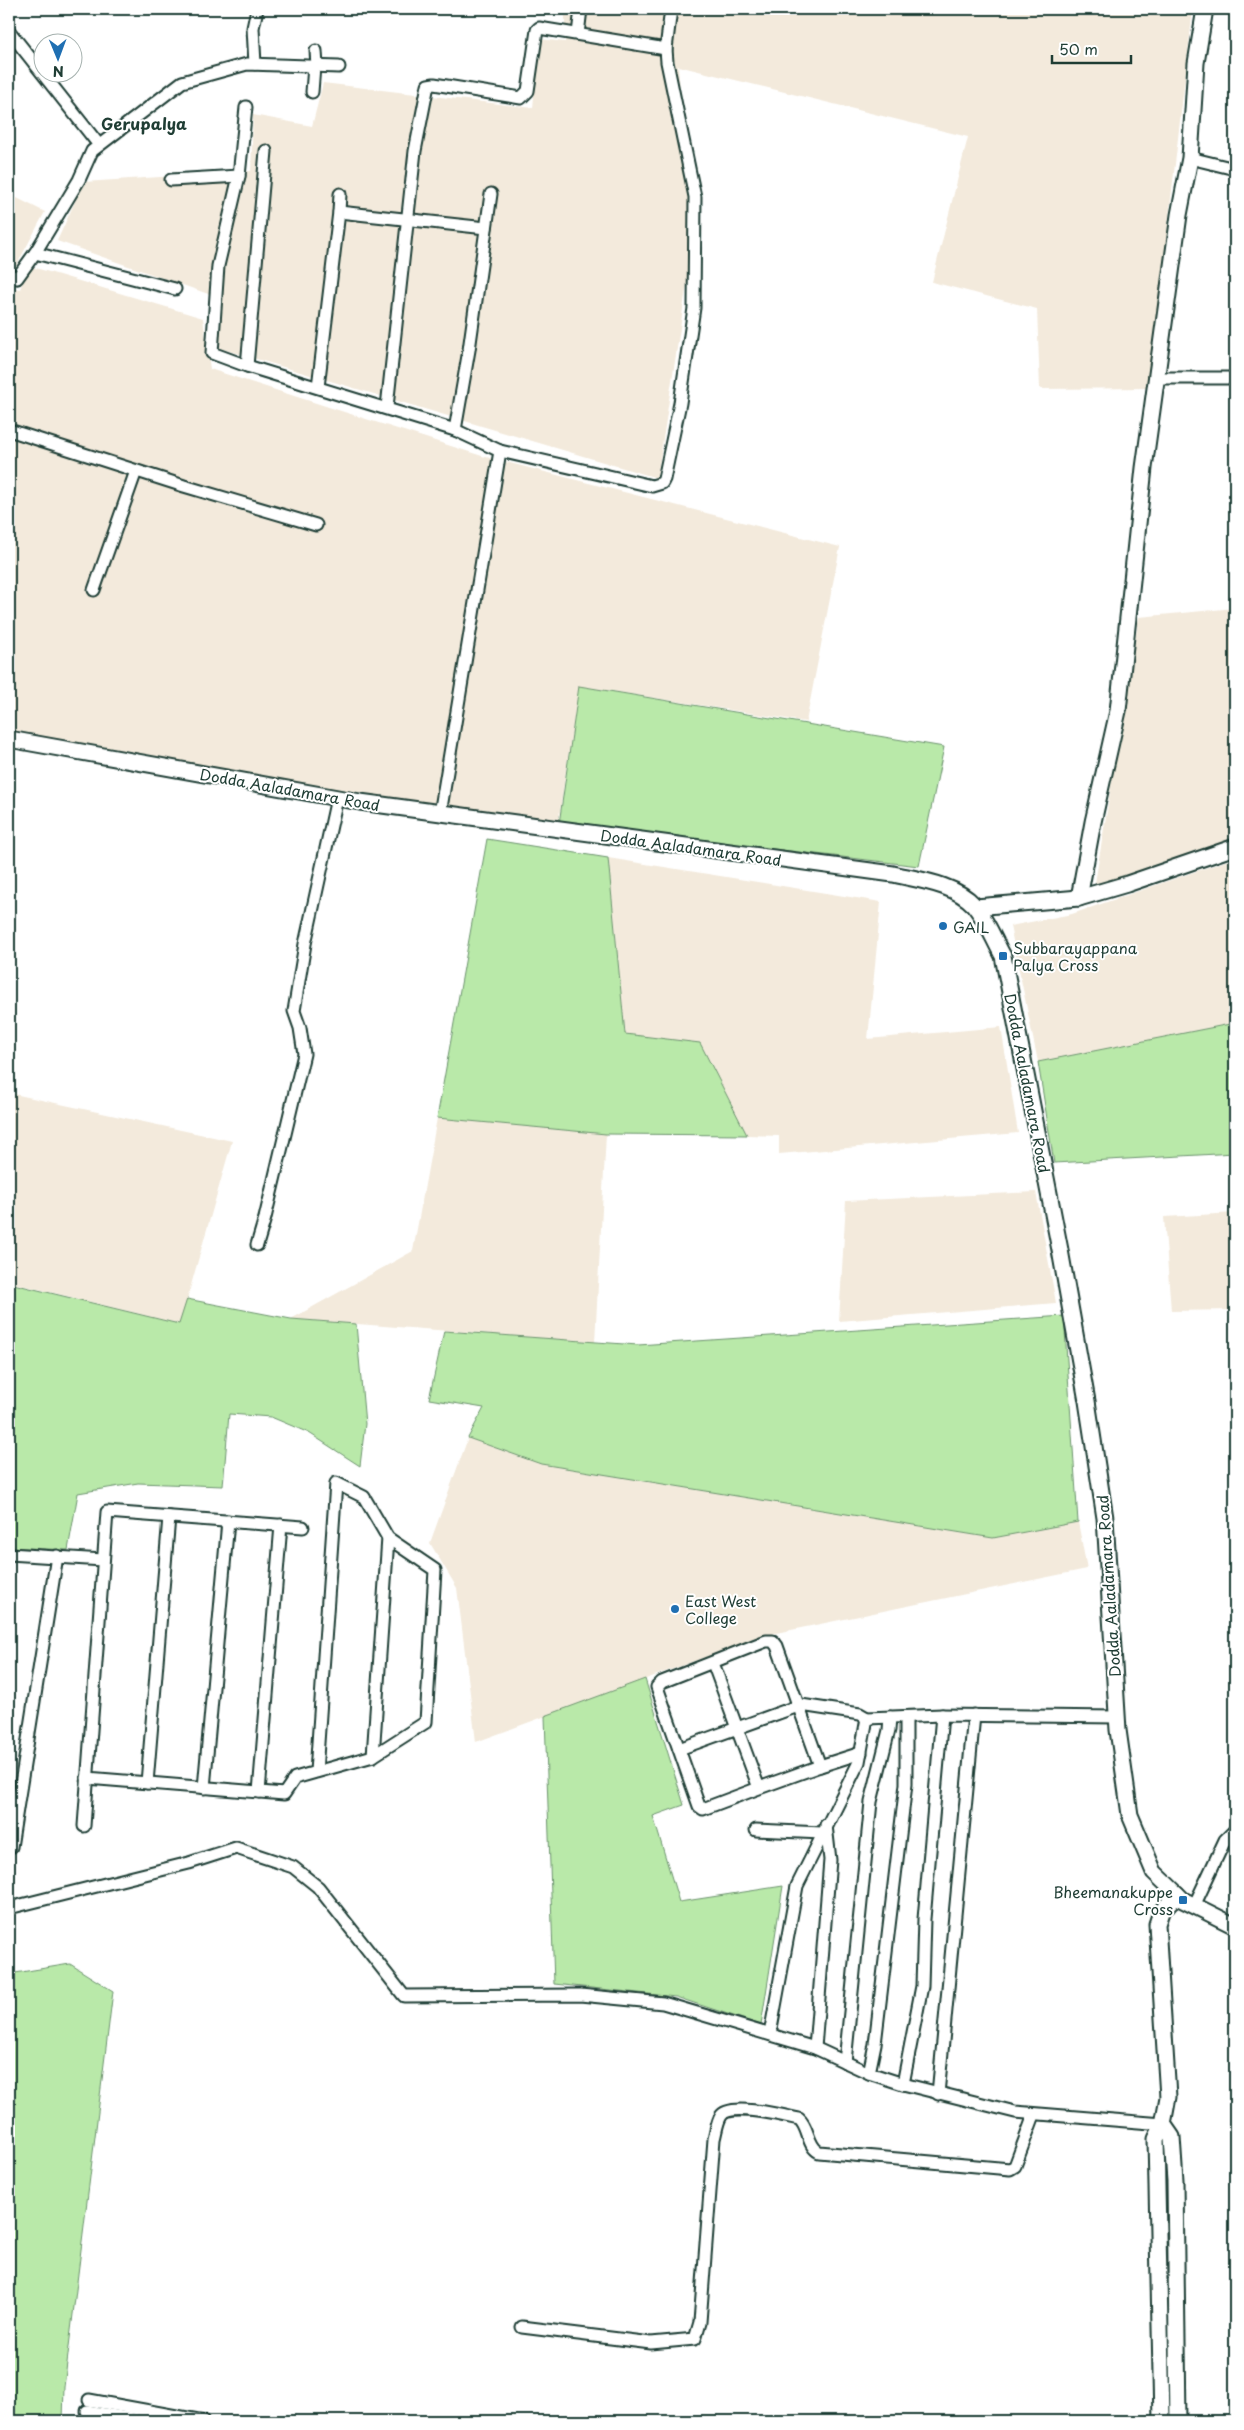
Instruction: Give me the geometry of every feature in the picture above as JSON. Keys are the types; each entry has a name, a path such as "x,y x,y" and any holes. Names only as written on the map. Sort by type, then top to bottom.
{"main road":[{"path":"1079,898 1093,822 1118,711 1127,610 1157,378 1180,214 1190,158 1196,63 1205,9"},
{"name":"Dodda Aaladamara Road","path":"9,739 337,798 440,814 893,874 936,883 967,898 976,907 1003,956 1087,1401 1105,1518 1117,1717 1130,1815 1154,1872 1183,1900 1235,1926"},
{"path":"976,907 1079,898 1127,884 1235,847"},
{"path":"1162,2421 1156,2138 1163,2124 1168,2097 1157,1924 1161,1912 1176,1894"},
{"path":"1163,2124 1172,2137 1175,2181 1178,2421"}],"street":[{"path":"255,64 254,28 257,9"},
{"path":"578,34 581,9"},
{"path":"246,107 239,176 218,266 212,353 247,366 456,430 500,451 652,486 658,485 664,479 680,403 694,308 695,197 667,62 666,49 671,9"},
{"path":"387,408 415,151 428,85 434,84 521,98 528,91 537,30 539,28 666,49"},
{"path":"9,32 99,145"},
{"path":"312,92 316,51"},
{"path":"9,275 17,278 35,253 78,180 92,150 182,82 247,64 339,66"},
{"path":"247,366 266,151"},
{"path":"1190,158 1235,169"},
{"path":"171,180 239,176"},
{"path":"318,387 340,194"},
{"path":"456,430 491,194"},
{"path":"339,212 408,218 486,228"},
{"path":"35,253 174,289"},
{"path":"1157,378 1235,378"},
{"path":"9,430 136,471 316,525"},
{"path":"440,814 500,451"},
{"path":"94,590 136,471"},
{"path":"257,1246 304,1054 300,1028 294,1011 305,944 337,798"},
{"path":"87,1778 284,1794 295,1778 373,1756 426,1722 435,1570 388,1538 364,1497 336,1483 316,1772"},
{"path":"84,1826 107,1512 303,1526"},
{"path":"148,1783 169,1517"},
{"path":"204,1788 228,1521"},
{"path":"259,1792 281,1525"},
{"path":"373,1756 388,1538"},
{"path":"9,1554 104,1560"},
{"path":"12,1847 13,1813 57,1556"},
{"path":"820,1766 773,1641 766,1641 662,1682 657,1687 699,1806 703,1809 861,1753"},
{"path":"713,1663 759,1788"},
{"path":"678,1749 736,1727 805,1705 860,1714 867,1718 942,1715 1117,1717"},
{"path":"903,2084 922,1986 924,1919 942,1715"},
{"path":"938,2094 974,1715"},
{"path":"845,2062 871,1802 889,1730 890,1717"},
{"path":"869,2073 875,2044 906,1784 906,1717"},
{"path":"770,2034 797,1886 859,1762 867,1718"},
{"path":"815,2048 830,1860 824,1829"},
{"path":"756,1830 824,1829"},
{"path":"1194,1906 1225,1840 1235,1830"},
{"path":"9,1908 189,1862 236,1848 293,1867 318,1887 404,1996 580,1995 663,2003 815,2048 869,2073 938,2094 1034,2115 1163,2124"},
{"path":"522,2327 651,2343 695,2339 700,2322 714,2139 721,2116 725,2112 736,2109 799,2119 814,2148 819,2152 1010,2169 1015,2166 1034,2115"},
{"path":"144,2421 88,2405 204,2421"}],"shaded area":[{"path":"565,9 1193,9 1149,388 1040,389 1037,309 932,282 968,137 678,66 693,244 657,478 219,348 214,296 57,241 84,182 251,171 253,115 312,126 323,83 533,108 539,39 565,42"},
{"path":"9,194 45,212 14,270 9,269"},
{"path":"29,266 203,318 210,369 482,456 840,547 806,722 579,686 558,824 377,796 9,730 9,287 20,289"},
{"path":"1235,608 1235,839 1094,889 1139,617"},
{"path":"608,858 881,902 868,1039 1001,1027 1018,1133 779,1154 779,1136 747,1135 700,1043 625,1034"},
{"path":"1235,858 1235,1023 1038,1062 1010,926 1072,914"},
{"path":"9,1093 232,1141 180,1324 9,1282"},
{"path":"437,1118 606,1134 595,1342 291,1319 413,1251"},
{"path":"1036,1192 1056,1303 839,1321 846,1201"},
{"path":"1235,1213 1235,1310 1171,1311 1164,1217"},
{"name":"East West College","path":"468,1438 541,1464 993,1538 1078,1522 1087,1569 762,1636 476,1742 457,1588 430,1543"}],"green space":[{"path":"579,686 944,747 919,866 559,824"},
{"path":"487,839 608,858 625,1034 700,1043 747,1135 606,1134 437,1118"},
{"path":"1235,1023 1235,1153 1054,1163 1038,1062"},
{"path":"9,1283 179,1324 187,1299 291,1319 356,1324 365,1424 360,1466 309,1433 271,1417 229,1414 223,1486 138,1483 78,1493 68,1550 9,1547"},
{"path":"1064,1316 1078,1522 993,1538 541,1464 468,1438 484,1408 429,1399 444,1331 638,1345"},
{"path":"645,1679 684,1805 653,1816 679,1902 783,1886 761,2025 676,1997 554,1984 545,1716"},
{"path":"70,1964 113,1991 64,2387 63,2421 9,2421 9,1974"}],"place":[{"name":"GAIL","path":"943,926"},
{"name":"Subbarayappana Palya Cross","path":"1003,956"},
{"name":"East West College","path":"675,1609"},
{"name":"Bheemanakuppe Cross","path":"1183,1900"}],"district":[{"name":"Gerupalya","path":"144,123"}]}
